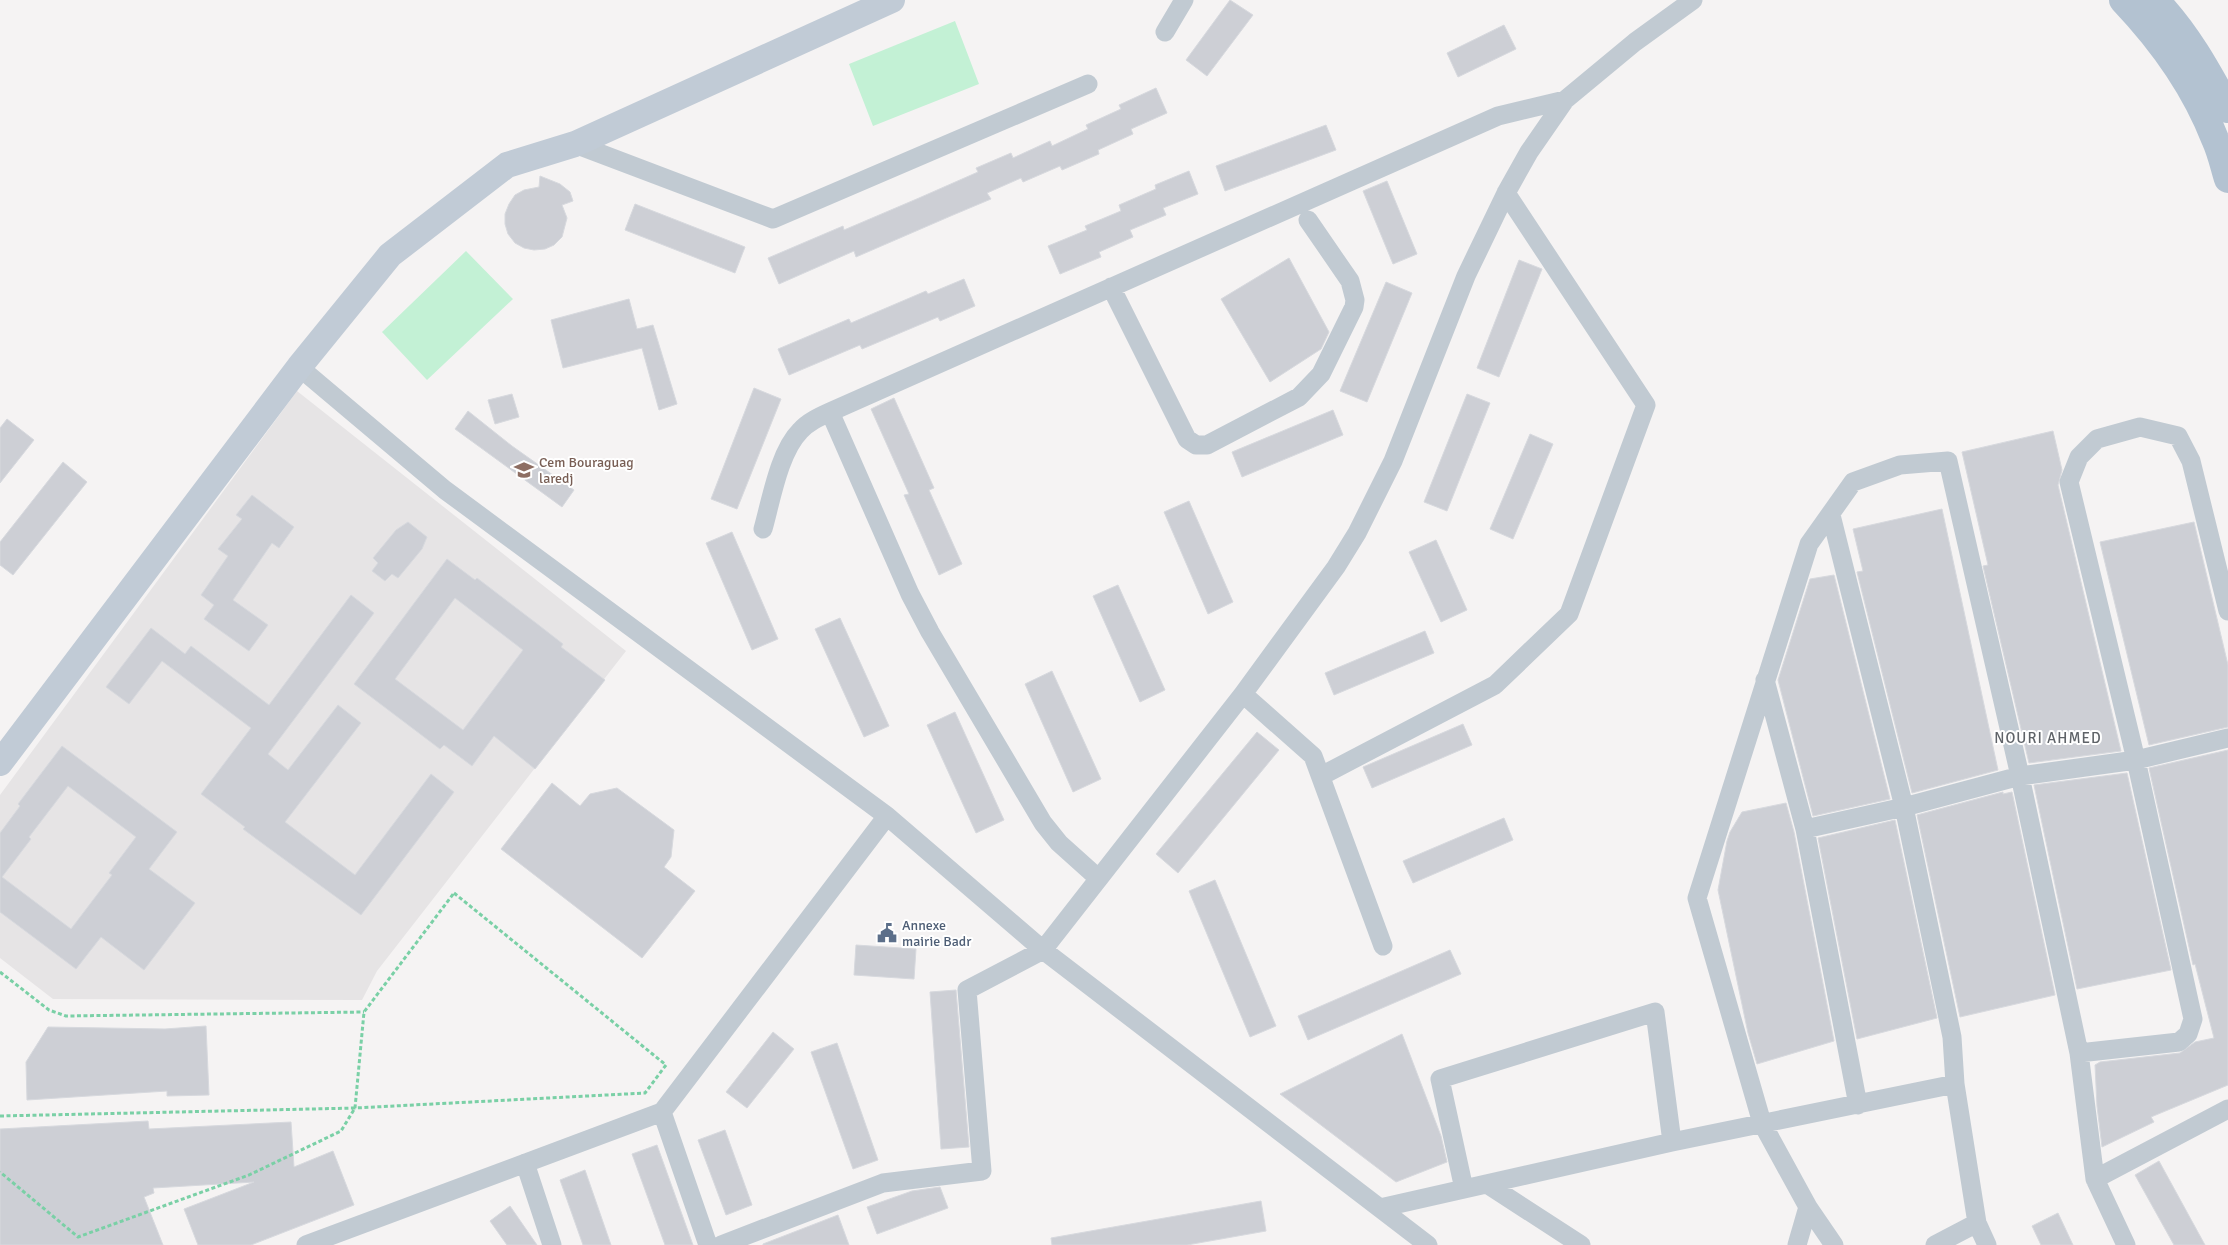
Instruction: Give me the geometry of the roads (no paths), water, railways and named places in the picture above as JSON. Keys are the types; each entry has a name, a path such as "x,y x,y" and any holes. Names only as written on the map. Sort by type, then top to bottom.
{"main road":[{"path":"0,763 299,368 390,255 507,166 575,144 892,0"},
{"path":"2123,0 2145,23 2175,63 2215,139 2228,179"},
{"path":"2155,0 2175,21 2206,68 2228,109"}],"street":[{"path":"1165,32 1184,0"},
{"path":"721,1245 883,1184 982,1171 966,990 1043,950 1243,694 1336,567 1376,497 1408,424 1466,276 1506,193 1529,152 1566,100 1635,42 1693,0"},
{"path":"575,144 773,219 1088,84"},
{"path":"763,529 790,446 802,429 830,412 1498,116 1566,100"},
{"path":"1321,776 1495,685 1568,614 1646,405 1506,193"},
{"path":"1111,287 1187,439 1196,445 1207,445 1299,397 1307,390 1321,374 1354,307 1354,294 1350,281 1308,220"},
{"path":"299,368 445,490 887,816 1043,950 1427,1245"},
{"path":"830,412 900,574 930,632 1043,823 1059,843 1098,878"},
{"path":"2079,1053 2179,1042 2188,1034 2193,1019 2136,760 2069,482 2079,457 2097,439 2140,427 2178,436 2191,461 2228,611"},
{"path":"1834,1245 1808,1207 1762,1124 1697,898 1764,680 1809,544 1853,482 1900,465 1948,461 2020,776 2079,1053 2096,1179 2126,1245"},
{"path":"1831,515 1904,808 1952,1037 1955,1084 1977,1223 1988,1245"},
{"path":"1764,680 1805,829 1858,1105"},
{"path":"1243,694 1313,756 1383,946"},
{"path":"1805,829 1904,808 2020,776 2136,760 2228,738"},
{"path":"306,1245 662,1112 887,816"},
{"path":"1464,1189 1440,1079 1655,1012 1672,1142"},
{"path":"1380,1208 1672,1142 1955,1084"},
{"path":"2096,1179 2228,1109"},
{"path":"662,1112 708,1245"},
{"path":"525,1163 552,1245"},
{"path":"1487,1184 1581,1245"},
{"path":"1797,1245 1808,1207"},
{"path":"1935,1245 1977,1223"}],"place":[{"name":"Cem Bouraguag laredj","path":"524,470"},
{"name":"Annexe mairie Badr","path":"887,933"}],"district":[{"name":"NOURI AHMED","path":"2048,738"}]}
